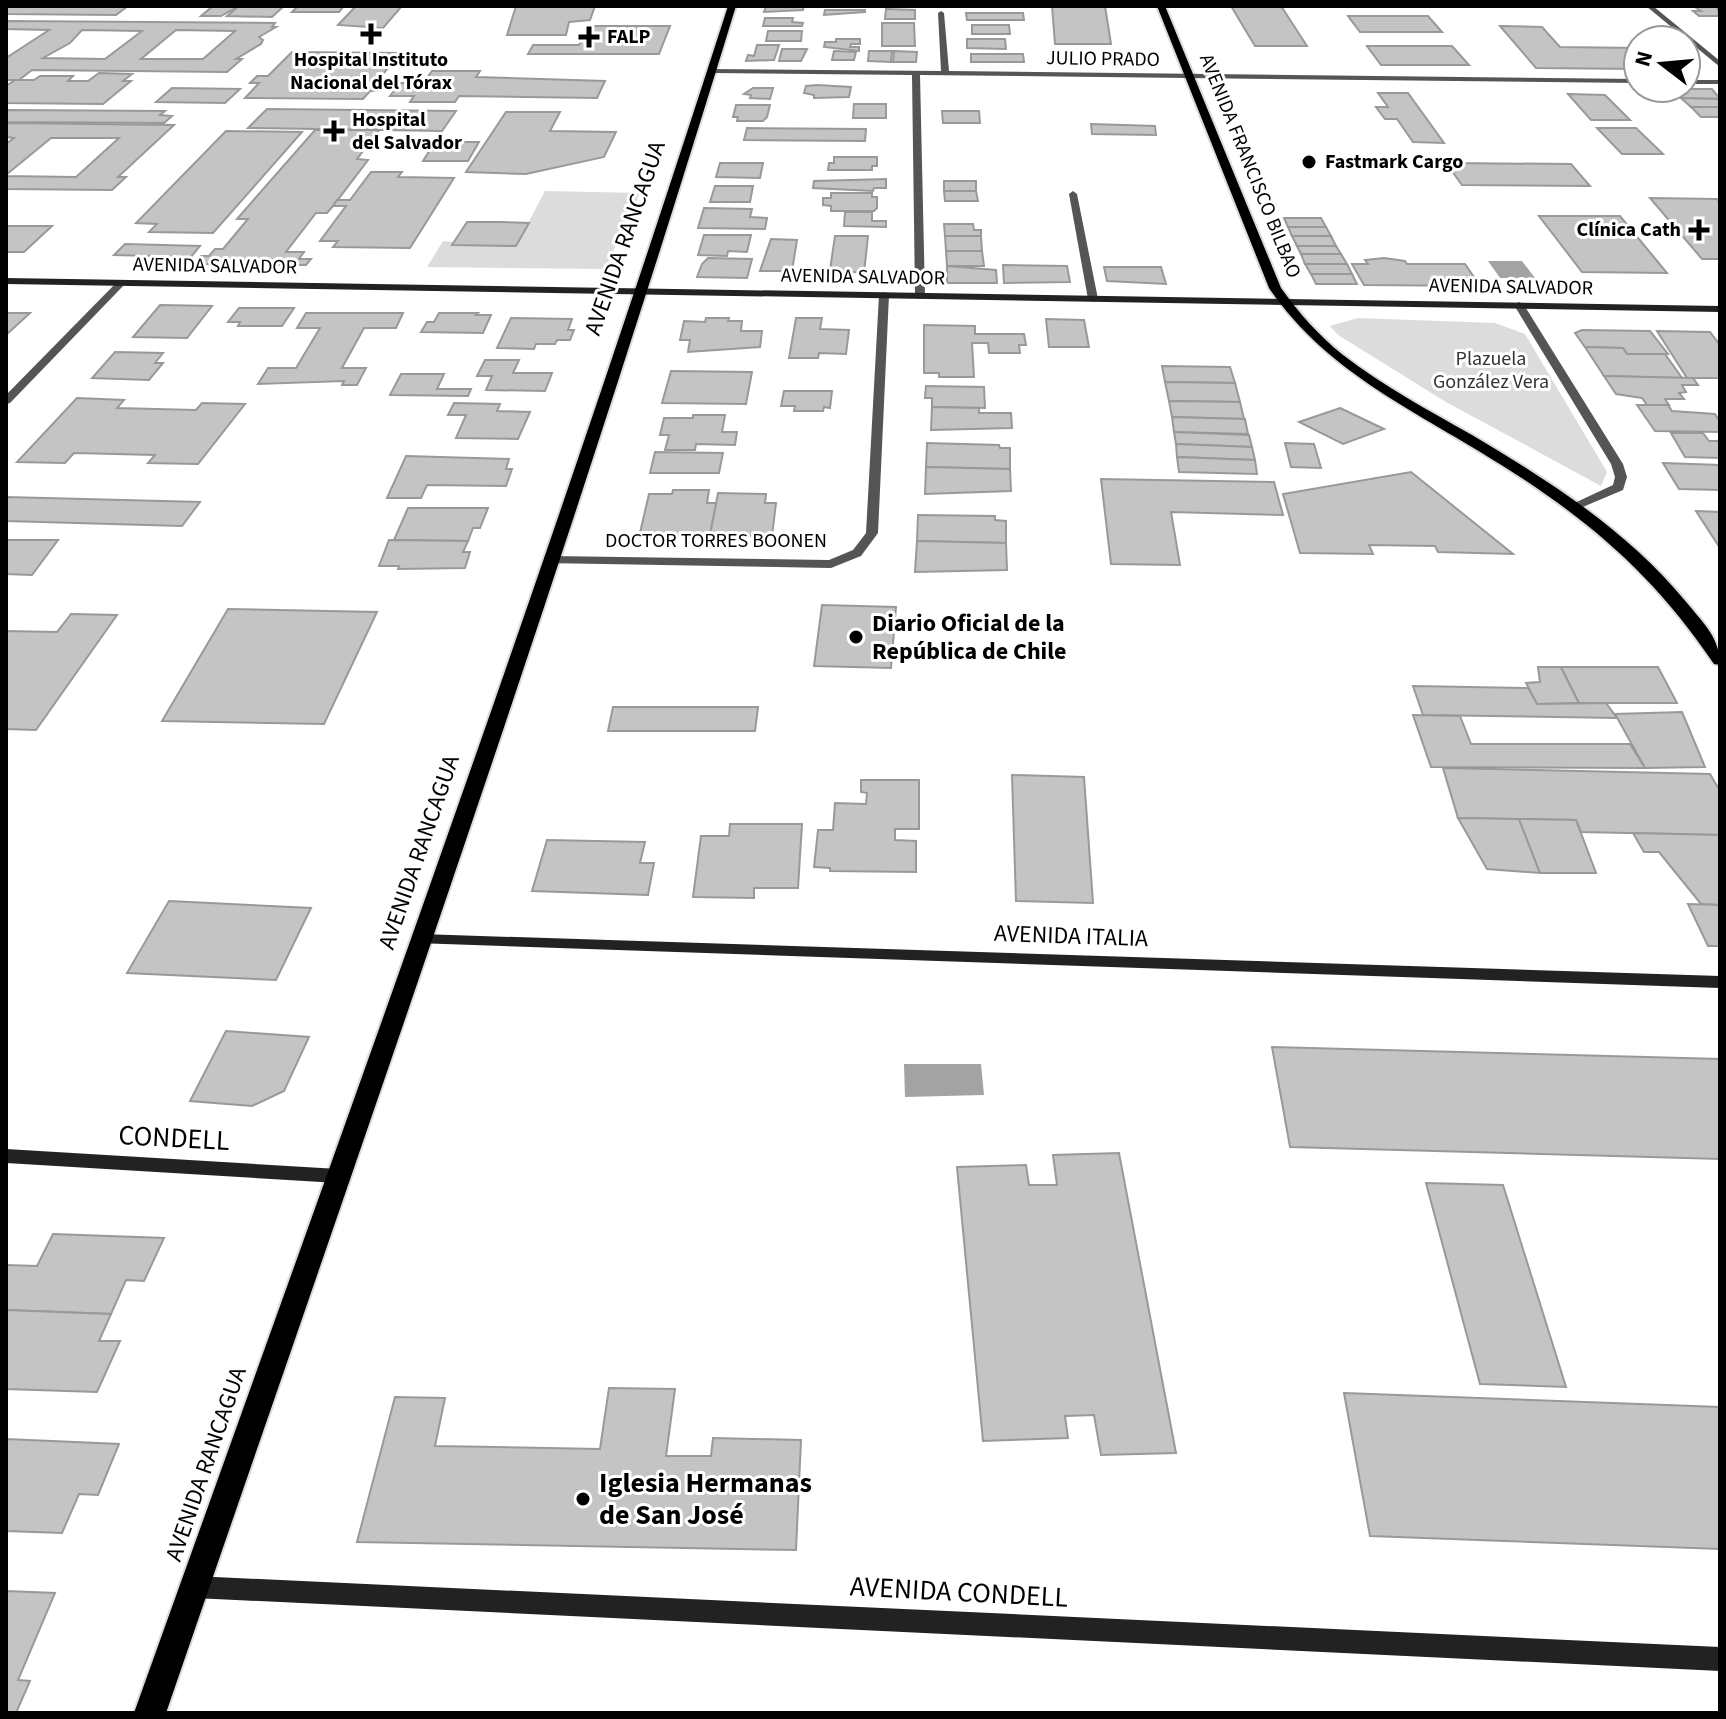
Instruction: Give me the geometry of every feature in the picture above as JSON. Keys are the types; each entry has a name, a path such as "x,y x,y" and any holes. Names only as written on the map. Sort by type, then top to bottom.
{"main road":[{"name":"AVENIDA RANCAGUA","path":"150,1713 421,939 732,6"},
{"name":"AVENIDA FRANCISCO BILBAO","path":"1161,6 1275,288 1313,338 1377,385 1500,457 1614,536 1651,571 1708,640 1720,660"},
{"name":"AVENIDA SALVADOR","path":"6,281 1720,309"},
{"name":"AVENIDA ITALIA","path":"421,939 1720,982"},
{"name":"CONDELL","path":"6,1156 338,1176"},
{"name":"AVENIDA CONDELL","path":"194,1587 1720,1659"}],"street":[{"path":"1649,6 1720,65"},
{"path":"941,13 945,73"},
{"name":"JULIO PRADO","path":"712,71 1622,81"},
{"path":"916,73 920,296"},
{"path":"1073,194 1093,299"},
{"path":"6,401 121,283"},
{"name":"DOCTOR TORRES BOONEN","path":"549,560 831,564 857,553 872,533 884,295"},
{"path":"1519,305 1617,464 1621,477 1619,487 1574,506"}],"green space":[{"path":"545,191 640,193 605,269 427,267 443,241 455,242 453,245 516,246"},
{"name":"Plazuela González Vera","path":"1358,318 1495,323 1525,334 1607,472 1601,486 1446,402 1338,335 1330,326"}],"shaded area":[{"path":"1488,261 1522,261 1535,278 1500,278"},
{"path":"904,1064 981,1064 984,1095 905,1097"}],"building":[{"path":"6,6 128,6 116,15 6,14"},
{"path":"213,6 239,6 221,16 201,16"},
{"path":"239,6 284,6 272,17 227,16"},
{"path":"298,6 344,6 339,12 292,12"},
{"path":"356,6 402,6 383,28 338,25"},
{"path":"516,6 595,6 590,20 569,22 566,35 507,35"},
{"path":"766,6 804,6 803,10 764,12"},
{"path":"1052,6 1105,6 1111,44 1055,44"},
{"path":"1231,6 1281,6 1307,46 1255,46"},
{"path":"1695,7 1717,7 1720,16 1699,16 1693,11 1701,11"},
{"path":"886,9 915,10 915,19 885,19"},
{"path":"825,10 865,10 865,12 824,15"},
{"path":"966,13 1023,13 1024,20 967,20"},
{"path":"1348,16 1428,16 1442,32 1360,32"},
{"path":"765,18 793,18 792,22 803,23 802,26 763,26"},
{"path":"6,21 275,23 272,27 276,27 259,37 263,40 261,44 236,59 242,59 227,72 32,70 19,80 6,80 6,58 49,30 6,29","holes":["82,30 142,31 105,59 43,58 70,43","176,30 235,31 203,59 141,59"]},
{"path":"882,23 914,23 915,46 882,46"},
{"path":"972,25 1009,25 1010,34 972,34"},
{"path":"588,26 670,26 659,54 528,54 533,45 579,45"},
{"path":"1500,26 1542,27 1560,47 1622,48 1622,69 1536,68"},
{"path":"768,31 802,31 801,41 766,41"},
{"path":"836,39 860,39 860,44 851,44 850,47 859,47 859,51 824,47 825,42 836,42"},
{"path":"967,39 1005,39 1006,49 967,48"},
{"path":"757,45 779,45 774,60 746,61 748,55 754,56"},
{"path":"1367,46 1452,46 1469,65 1381,65"},
{"path":"782,49 807,49 801,61 779,61"},
{"path":"834,51 856,52 854,60 832,60"},
{"path":"869,51 892,51 891,62 868,61"},
{"path":"894,51 917,52 916,62 893,62"},
{"path":"292,52 400,53 375,84 384,84 379,91 370,91 363,99 245,98 259,83 250,83 257,76 268,76"},
{"path":"971,54 1023,54 1024,62 971,62"},
{"path":"432,71 480,71 476,77 605,81 597,98 459,96 455,102 410,102 414,96 390,96 400,83 423,83"},
{"path":"99,73 132,74 123,81 131,81 103,104 6,103 6,86 15,80 73,76 68,81 88,81"},
{"path":"806,86 851,87 849,97 814,98 814,95 804,93"},
{"path":"172,88 240,89 225,103 156,102"},
{"path":"753,88 773,88 770,99 750,98 751,95 744,94"},
{"path":"1702,89 1712,89 1720,99 1702,99"},
{"path":"1378,93 1408,93 1444,143 1413,142 1397,119 1385,119 1376,107 1388,107"},
{"path":"1568,94 1605,95 1630,120 1591,120"},
{"path":"1702,99 1720,99 1720,107 1691,107 1688,104 1702,104"},
{"path":"854,104 886,104 886,118 853,118"},
{"path":"736,105 770,105 763,121 737,121 738,117 733,117"},
{"path":"1691,107 1720,107 1720,117 1701,117"},
{"path":"267,109 456,111 442,131 248,128"},
{"path":"6,110 165,111 160,115 172,116 164,123 6,122"},
{"path":"942,111 979,111 980,123 943,123"},
{"path":"506,112 560,112 550,131 616,132 604,157 526,174 466,172"},
{"path":"6,123 174,125 118,177 126,177 112,190 6,189 6,176 76,177 119,138 51,138 6,175 6,144 14,138 6,137"},
{"path":"1091,124 1155,126 1156,135 1092,134"},
{"path":"747,128 866,129 865,141 744,140"},
{"path":"1597,128 1636,128 1663,154 1622,154"},
{"path":"315,130 379,130 357,159 368,160 333,206 327,213 316,213 286,252 304,252 299,259 311,259 306,265 194,264 201,256 209,256 215,249 223,249 248,219 237,219"},
{"path":"226,131 302,132 213,233 149,232 157,224 136,223"},
{"path":"435,142 479,142 468,161 423,161"},
{"path":"834,157 877,157 877,166 872,166 872,170 828,170 829,163 834,163"},
{"path":"720,163 763,163 760,178 716,177"},
{"path":"1446,163 1571,164 1590,186 1462,185"},
{"path":"371,172 402,172 398,177 454,178 410,248 333,247 338,241 320,241 346,206 333,206 337,200 350,200"},
{"path":"886,179 886,188 874,188 873,191 813,188 814,181"},
{"path":"944,181 976,181 976,191 944,191"},
{"path":"715,186 753,186 750,202 710,202"},
{"path":"944,191 976,191 978,201 945,201"},
{"path":"831,193 872,193 872,197 877,197 877,208 874,211 831,211 831,206 823,205 823,198 831,198"},
{"name":"Clínica Cath","path":"1650,198 1717,199 1720,202 1720,259 1702,259"},
{"path":"704,208 752,209 750,217 767,218 765,229 698,228"},
{"path":"845,212 872,212 872,221 886,221 886,227 844,226"},
{"path":"1539,216 1620,216 1667,273 1582,272"},
{"path":"1284,218 1321,218 1326,227 1288,227"},
{"path":"467,222 529,223 516,246 452,245"},
{"path":"944,224 973,224 974,230 981,230 981,236 945,236"},
{"path":"6,226 52,226 24,252 6,252"},
{"path":"1288,227 1326,227 1331,236 1292,236"},
{"path":"704,235 751,235 747,252 728,251 727,256 698,255"},
{"path":"835,236 868,236 864,273 830,270"},
{"path":"945,236 981,236 982,251 946,251"},
{"path":"1292,236 1331,236 1336,246 1297,246"},
{"path":"771,239 797,240 792,271 760,271"},
{"path":"125,244 200,246 191,257 114,255"},
{"path":"1297,246 1336,246 1341,254 1301,254"},
{"path":"946,251 982,251 984,266 947,266"},
{"path":"1301,254 1341,254 1347,264 1305,264"},
{"path":"708,258 752,259 747,278 697,277"},
{"path":"1384,258 1407,264 1465,264 1480,286 1364,285 1352,264 1368,264 1365,260"},
{"path":"1305,264 1347,264 1352,274 1311,274"},
{"path":"1003,265 1067,266 1070,282 1004,283"},
{"path":"947,266 996,270 997,283 947,283"},
{"path":"1104,267 1161,267 1166,284 1107,281"},
{"path":"1311,274 1352,274 1357,284 1316,284"},
{"path":"160,305 212,306 187,338 133,337"},
{"path":"239,308 294,308 282,326 238,326 240,322 228,322"},
{"path":"6,313 30,313 6,335"},
{"path":"306,313 403,313 396,328 364,328 342,368 366,368 357,385 342,385 344,381 258,384 268,368 296,368 320,328 297,328"},
{"path":"439,313 491,315 483,333 421,332 427,322 434,322"},
{"path":"511,318 572,319 568,330 574,330 570,340 536,344 534,349 497,348"},
{"path":"706,318 742,321 741,331 762,331 760,347 688,352 690,340 680,340 684,321 705,322"},
{"path":"796,318 822,318 820,329 849,330 846,354 819,353 818,358 789,358"},
{"path":"1046,319 1084,320 1089,347 1049,347"},
{"path":"924,325 975,326 975,334 1024,334 1026,345 1019,345 1020,353 989,353 988,343 972,343 974,377 939,377 939,373 924,373"},
{"path":"1582,330 1650,331 1668,354 1627,354 1623,348 1585,347 1575,333"},
{"path":"1657,331 1710,332 1720,345 1720,378 1687,378"},
{"path":"1585,347 1623,348 1627,354 1665,354 1682,378 1604,376"},
{"path":"115,352 163,353 155,363 163,363 149,380 92,378"},
{"path":"485,360 519,360 513,373 552,373 545,391 486,390 492,376 477,376"},
{"path":"1162,366 1230,367 1235,383 1165,382"},
{"path":"671,371 752,372 746,404 662,403"},
{"path":"401,374 444,374 437,389 471,389 468,396 390,395"},
{"path":"1604,376 1693,378 1698,385 1682,385 1686,392 1679,393 1684,399 1665,399 1669,405 1647,405 1642,398 1616,394"},
{"path":"1165,382 1235,383 1240,402 1169,401"},
{"path":"926,386 984,387 985,408 932,407 932,398 925,398"},
{"path":"784,391 832,391 830,408 824,407 823,411 794,411 795,406 781,406"},
{"path":"77,398 124,400 117,408 196,410 202,403 245,404 198,464 148,463 155,455 74,453 65,463 17,462"},
{"path":"1169,401 1240,402 1244,419 1172,417"},
{"path":"454,403 500,404 497,411 530,412 518,439 456,438 466,415 448,415"},
{"path":"1637,405 1668,405 1672,411 1715,414 1720,422 1720,432 1655,431"},
{"path":"932,407 979,408 979,413 1011,413 1012,428 931,430"},
{"path":"1340,408 1384,429 1343,444 1299,422"},
{"path":"693,415 725,415 722,432 737,432 735,445 696,444 695,450 665,450 669,435 660,435 664,418 693,418"},
{"path":"1172,417 1245,419 1248,434 1174,432"},
{"path":"1174,432 1249,435 1252,447 1176,444"},
{"path":"1671,433 1703,433 1709,441 1720,441 1720,458 1685,457"},
{"path":"927,443 1010,448 1010,469 926,467"},
{"path":"1285,443 1314,444 1321,468 1291,467"},
{"path":"1176,444 1252,447 1255,460 1177,457"},
{"path":"655,452 723,453 719,473 650,473"},
{"path":"406,456 509,459 506,469 512,469 506,486 427,485 421,498 387,498"},
{"path":"1177,457 1255,460 1257,474 1179,472"},
{"path":"1663,463 1720,465 1720,490 1679,489"},
{"path":"926,467 1010,469 1011,491 925,494"},
{"path":"1411,472 1513,554 1438,552 1435,546 1369,545 1373,554 1300,553 1283,494"},
{"path":"1101,479 1274,482 1283,515 1171,512 1180,565 1111,564"},
{"path":"673,490 709,490 707,503 717,503 710,535 639,537 649,494 672,494"},
{"path":"718,493 766,494 765,503 776,503 772,536 710,535"},
{"path":"6,497 200,502 182,526 6,521"},
{"path":"408,508 488,508 480,528 473,528 468,541 394,540"},
{"path":"1696,511 1720,512 1720,548"},
{"path":"918,515 995,516 995,520 1006,521 1006,543 917,541"},
{"path":"6,540 58,540 32,575 6,574"},
{"path":"389,540 468,541 463,552 470,552 465,568 398,569 399,566 379,566"},
{"path":"917,541 1006,543 1007,570 915,572"},
{"name":"Diario Oficial de la República de Chile","path":"822,605 896,607 891,668 814,666"},
{"path":"228,609 377,612 324,724 162,721"},
{"path":"71,614 117,615 36,730 6,729 6,631 57,632"},
{"path":"1538,667 1561,667 1579,703 1537,704 1526,683 1540,682"},
{"path":"1561,667 1658,667 1677,703 1579,703"},
{"path":"1413,686 1528,688 1537,704 1606,703 1617,718 1423,715"},
{"path":"613,707 758,707 755,731 608,731"},
{"path":"1682,712 1705,767 1645,768 1615,714"},
{"path":"1413,715 1460,716 1471,744 1630,744 1645,768 1431,767"},
{"path":"1443,768 1710,774 1720,791 1720,835 1581,832 1576,820 1458,818"},
{"path":"1012,775 1084,777 1093,903 1016,901"},
{"path":"861,780 919,780 919,829 895,829 895,840 916,841 916,872 830,871 830,868 814,867 818,830 833,830 835,803 866,804 867,793 861,792"},
{"path":"1458,818 1519,819 1540,873 1487,869"},
{"path":"1519,819 1576,820 1596,873 1540,873"},
{"path":"730,824 802,824 798,888 754,888 754,898 693,897 701,836 729,836"},
{"path":"1633,833 1720,835 1720,905 1701,904 1659,852 1644,852"},
{"path":"547,840 645,842 640,863 654,863 648,895 532,891"},
{"path":"169,901 311,908 276,980 127,973"},
{"path":"1688,904 1720,905 1720,946 1708,946"},
{"path":"226,1031 309,1037 284,1091 252,1106 190,1101"},
{"path":"1272,1047 1720,1059 1720,1159 1290,1147"},
{"path":"1119,1153 1176,1453 1101,1455 1094,1415 1065,1416 1068,1438 983,1441 957,1167 1026,1165 1029,1185 1057,1185 1053,1155"},
{"path":"1426,1183 1503,1185 1566,1387 1480,1384"},
{"path":"53,1234 164,1238 144,1281 126,1280 111,1314 6,1310 6,1265 37,1266"},
{"path":"6,1310 111,1314 99,1341 120,1341 97,1392 6,1389"},
{"name":"Iglesia Hermanas de San José","path":"609,1388 675,1389 666,1456 711,1456 713,1438 801,1440 796,1550 357,1542 395,1397 445,1398 435,1446 600,1449"},
{"path":"1344,1393 1720,1407 1720,1549 1370,1536"},
{"path":"6,1439 119,1444 98,1495 79,1494 62,1533 6,1531"},
{"path":"6,1591 55,1593 18,1680 30,1681 16,1713 6,1713"}],"place":[{"name":"Hospital Instituto Nacional del Tórax","path":"371,34"},
{"name":"FALP","path":"589,37"},
{"name":"Hospital del Salvador","path":"334,131"},
{"name":"Fastmark Cargo","path":"1309,162"},
{"name":"Clínica Cath","path":"1699,230"},
{"name":"Diario Oficial de la República de Chile","path":"856,637"},
{"name":"Iglesia Hermanas de San José","path":"583,1499"}]}
